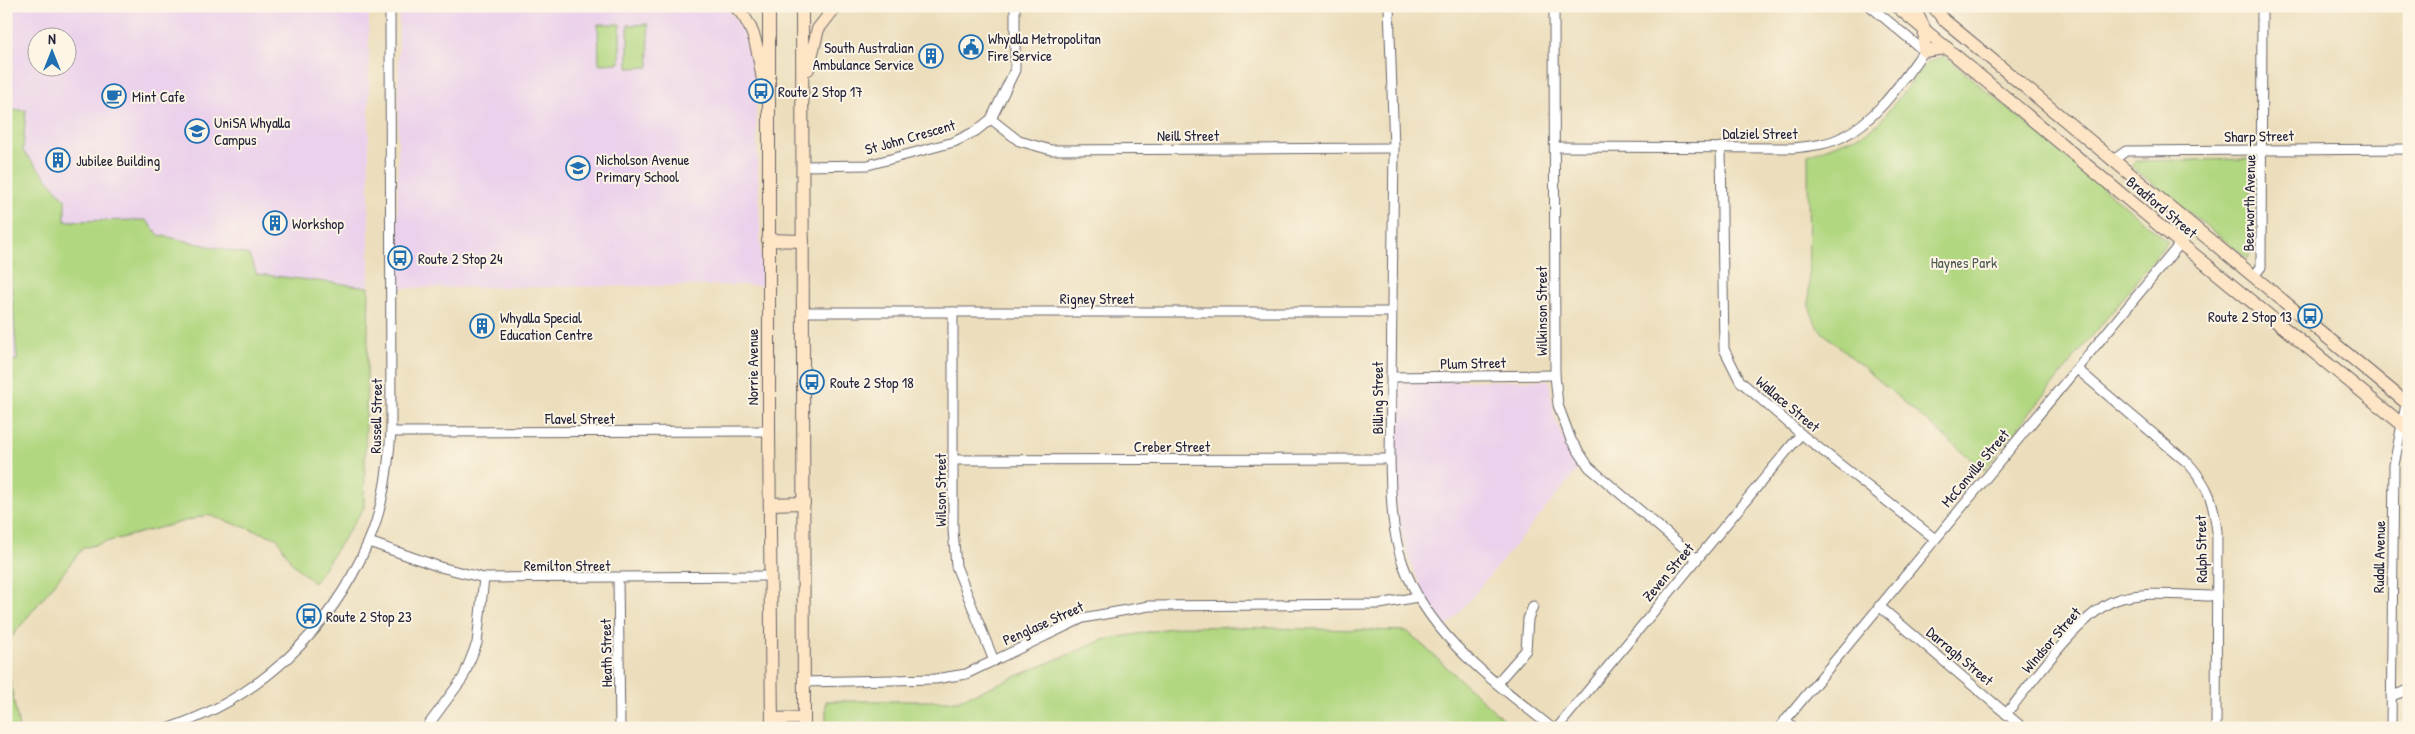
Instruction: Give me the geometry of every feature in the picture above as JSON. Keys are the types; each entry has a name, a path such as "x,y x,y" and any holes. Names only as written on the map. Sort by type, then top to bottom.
{"main road":[{"path":"736,6 746,19 754,35 769,107"},
{"name":"Norrie Avenue","path":"769,6 768,240 772,723"},
{"path":"772,723 804,723 804,166 802,6"},
{"path":"803,102 809,62 818,29 836,6"},
{"name":"Bradford Street","path":"1896,6 2404,427"},
{"path":"1913,6 1925,30 1924,51 1947,48"},
{"name":"Bradford Street","path":"1933,6 1944,20 2112,161 2407,403"},
{"path":"768,240 804,241"},
{"path":"2297,340 2311,325"},
{"path":"770,504 804,503"}],"street":[{"name":"Russell Street","path":"168,728 220,707 248,690 292,655 336,603 369,542 387,476 392,432 390,6"},
{"name":"St John Crescent","path":"804,166 868,165 954,142 976,131 991,119 1015,70 1015,6"},
{"name":"Billing Street","path":"1389,6 1394,148 1390,459 1392,506 1397,543 1402,564 1417,598 1461,653 1552,728"},
{"name":"Wilkinson Street","path":"1554,6 1556,147 1555,375 1558,405 1571,440 1589,467 1697,559"},
{"path":"1870,6 1924,51"},
{"name":"Beerworth Avenue","path":"2253,277 2261,267 2263,150 2262,6"},
{"name":"Dalziel Street","path":"1556,147 1793,148 1814,146 1841,138 1861,126 1894,91 1924,51"},
{"name":"Neill Street","path":"991,119 1019,141 1051,150 1394,148"},
{"name":"Wallace Street","path":"1721,147 1724,349 1740,381 1802,434 1934,538"},
{"name":"Sharp Street","path":"2112,161 2126,151 2409,149"},
{"name":"McConville Street","path":"1779,728 1934,538 2194,227"},
{"name":"Rigney Street","path":"804,312 1391,312"},
{"name":"Wilson Street","path":"952,312 953,530 956,566 994,661"},
{"name":"Ralph Street","path":"2077,369 2189,464 2203,480 2212,501 2217,531 2215,596 2216,728"},
{"name":"Plum Street","path":"1391,377 1555,375"},
{"name":"Rudall Avenue","path":"2390,728 2394,465 2404,427 2409,389"},
{"name":"Flavel Street","path":"392,432 769,431"},
{"name":"Zeven Street","path":"1557,728 1802,434"},
{"name":"Creber Street","path":"954,460 1390,459"},
{"name":"Remilton Street","path":"369,542 440,567 484,578 618,579 771,576"},
{"path":"426,728 463,678 477,643 484,578"},
{"name":"Heath Street","path":"618,579 620,728"},
{"name":"Windsor Street","path":"2006,714 2079,625 2099,608 2116,600 2135,596 2215,596"},
{"name":"Penglase Street","path":"804,682 935,679 966,674 1083,618 1149,606 1380,604 1417,598"},
{"path":"1497,683 1526,650 1528,619 1533,606"},
{"name":"Darragh Street","path":"1878,606 2023,728"},
{"path":"2390,696 2409,690"},
{"path":"1785,720 1794,728"}],"shaded area":[{"name":"UniSA Whyalla Campus","path":"6,6 369,6 369,287 257,274 249,255 159,235 146,220 64,221 65,199 23,151 26,110 6,110"},
{"name":"Nicholson Avenue Primary School","path":"399,6 725,6 738,21 754,51 762,285 397,288"},
{"path":"6,215 17,361 6,361"},
{"path":"1549,380 1555,418 1563,438 1582,465 1446,628 1426,597 1410,562 1402,535 1396,505 1392,382"}],"green space":[{"path":"598,24 620,24 620,63 599,64"},
{"path":"648,24 649,67 628,68 628,25"},
{"name":"Haynes Park","path":"1945,56 2168,242 1984,470 1822,332 1815,322 1809,306 1808,155 1864,134 1879,123 1927,62"},
{"path":"6,110 26,110 23,151 65,199 65,221 146,220 159,235 249,255 257,274 369,287 364,508 314,583 292,563 277,538 208,515 83,548 6,644 6,354 10,354 10,361 17,360 6,215"},
{"path":"2250,159 2251,251 2248,259 2132,167 2136,161"},
{"path":"1182,626 1407,631 1513,728 826,728 826,701 957,701 1103,640"},
{"path":"6,660 19,728 6,728"}],"place":[{"name":"Whyalla Metropolitan Fire Service","path":"971,47"},
{"name":"South Australian Ambulance Service","path":"931,56"},
{"name":"Route 2 Stop 17","path":"761,91"},
{"name":"Mint Cafe","path":"114,96"},
{"name":"UniSA Whyalla Campus","path":"197,131"},
{"name":"Jubilee Building","path":"58,160"},
{"name":"Nicholson Avenue Primary School","path":"578,168"},
{"name":"Workshop","path":"275,223"},
{"name":"Route 2 Stop 24","path":"400,258"},
{"name":"Route 2 Stop 13","path":"2310,316"},
{"name":"Whyalla Special Education Centre","path":"482,326"},
{"name":"Route 2 Stop 18","path":"812,382"},
{"name":"Route 2 Stop 23","path":"309,616"}]}
